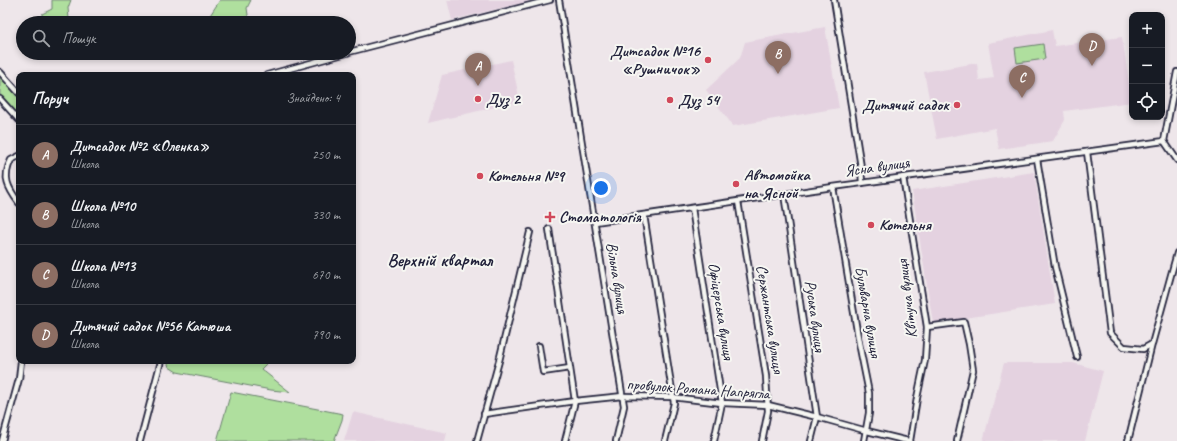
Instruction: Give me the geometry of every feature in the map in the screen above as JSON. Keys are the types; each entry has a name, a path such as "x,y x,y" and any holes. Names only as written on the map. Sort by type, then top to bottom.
{"street":[{"path":"356,51 550,0"},
{"name":"Вільна вулиця","path":"560,0 623,396 624,406 616,441"},
{"path":"834,0 862,172 862,183"},
{"path":"278,72 322,60"},
{"path":"0,72 16,90"},
{"path":"1177,72 1164,141 1177,160"},
{"path":"0,99 16,117"},
{"name":"Ясна вулиця","path":"595,222 738,202 833,186 1164,141"},
{"path":"1087,152 1110,333 1124,347 1143,349 1152,344"},
{"path":"16,158 11,160 6,175 10,188 16,198"},
{"path":"1037,159 1055,267 1076,357"},
{"path":"0,177 6,175"},
{"name":"Квітуча вулиця","path":"903,177 927,327 925,360 910,441"},
{"name":"Бульварна вулиця","path":"833,186 859,343 870,393 867,431 864,441"},
{"name":"Руська вулиця","path":"784,194 817,417 812,441"},
{"name":"Сержантська вулиця","path":"738,202 766,376 768,411 762,441"},
{"name":"Офіцерська вулиця","path":"692,208 722,403 714,441"},
{"path":"644,215 674,403 665,441"},
{"path":"549,230 574,401 565,441"},
{"path":"477,441 499,361 530,232"},
{"path":"1128,441 1152,344 1177,253"},
{"path":"927,327 964,322 969,344 972,370 957,441"},
{"path":"539,346 543,372 570,368"},
{"path":"2,441 19,379 21,364"},
{"path":"140,441 160,364"},
{"name":"провулок Романа Напрягла","path":"484,414 574,401 623,396 672,397 722,403 768,405 910,441"}],"shaded area":[{"path":"447,0 535,0 452,20"},
{"path":"825,27 839,108 733,126 706,90 740,58 745,42"},
{"path":"1052,30 1055,46 1122,37 1129,82 1129,102 1064,111 1065,120 1053,141 999,149 995,128 937,139 924,72 977,63 979,80 994,78 988,43"},
{"path":"511,60 520,101 428,123 442,75"},
{"path":"1034,172 1055,304 933,323 912,191"},
{"path":"1004,363 1073,363 1103,371 1085,441 983,441"},
{"path":"353,412 447,433 445,441 344,441"}],"green space":[{"path":"52,0 71,0 68,8 69,16 42,16 42,14 52,9"},
{"path":"220,0 251,0 247,8 247,16 210,16"},
{"path":"1043,44 1045,59 1017,63 1015,48"},
{"path":"0,75 16,94 16,113 0,95"},
{"path":"168,364 266,364 261,369 290,392 271,390 177,372 169,367"},
{"path":"231,392 343,414 342,420 334,441 217,441"}],"place":[{"name":"Дитсадок №16 «Рушничок»","path":"708,60"},
{"name":"Дитячий садок №56 Катюша","path":"1092,66"},
{"name":"Школа №10","path":"778,74"},
{"name":"Дитсадок №2 «Оленка»","path":"478,86"},
{"name":"Школа №13","path":"1022,98"},
{"name":"Дуз 2","path":"478,99"},
{"name":"Дуз 54","path":"670,100"},
{"name":"Дитячий садок","path":"957,105"},
{"name":"Котельня №9","path":"480,176"},
{"name":"Автомойка на Ясной","path":"736,184"},
{"name":"Стоматологія","path":"550,217"},
{"name":"Котельня","path":"871,225"}],"district":[{"name":"Верхній квартал","path":"440,260"}]}
